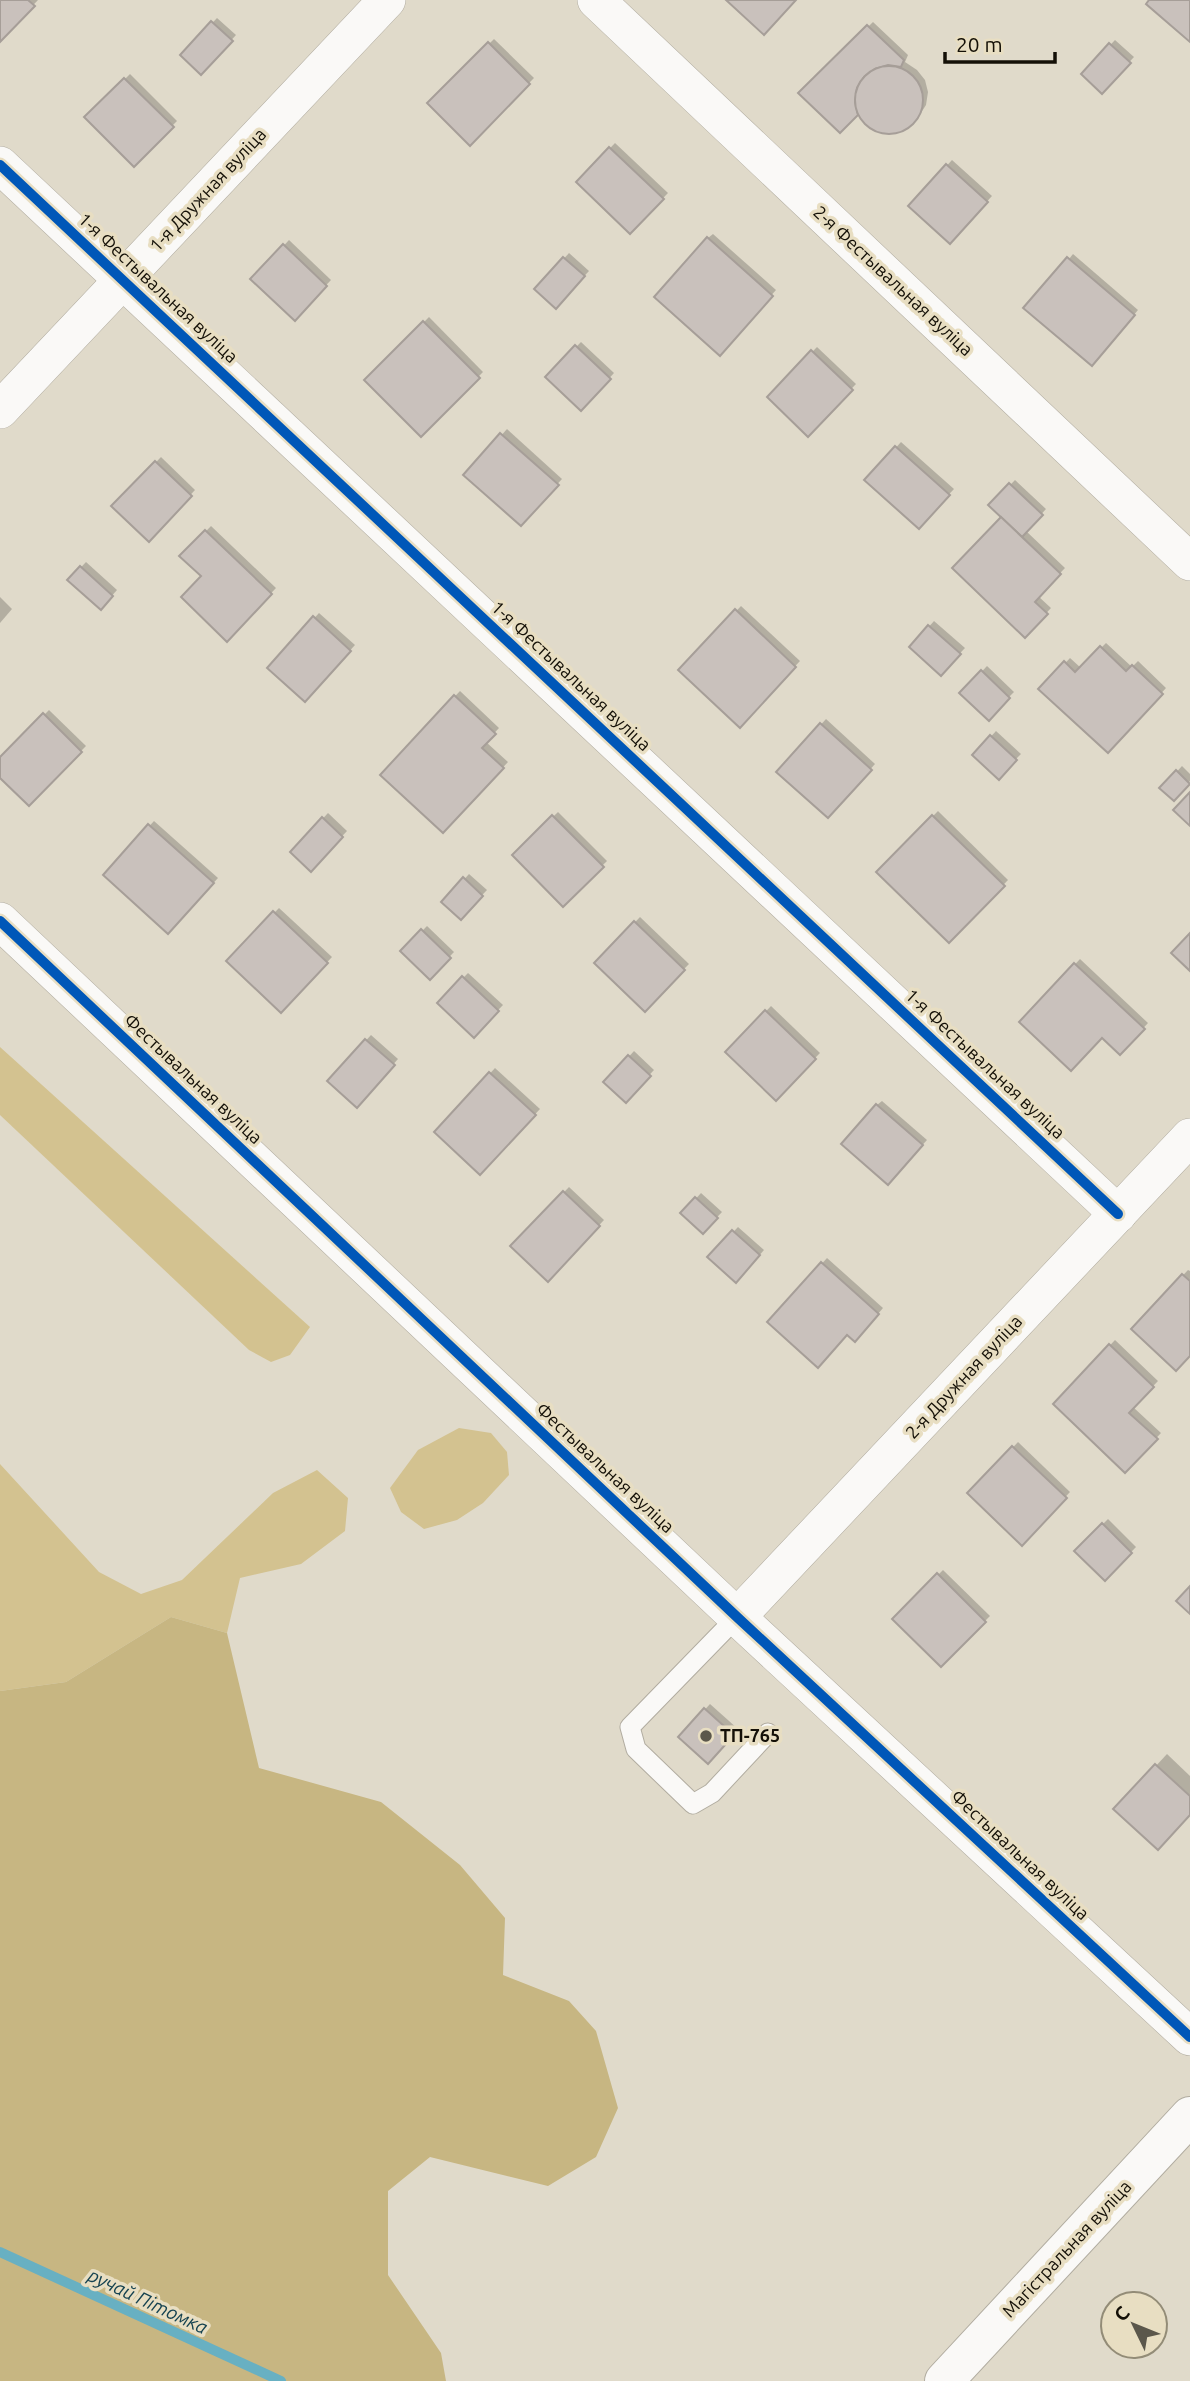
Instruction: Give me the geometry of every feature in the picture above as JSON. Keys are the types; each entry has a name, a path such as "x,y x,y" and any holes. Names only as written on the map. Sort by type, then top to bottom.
{"street":[{"name":"1-я Дружная вуліца","path":"0,410 387,0"},
{"name":"2-я Фестывальная вуліца","path":"596,0 1190,562"},
{"name":"1-я Фестывальная вуліца","path":"0,165 1118,1214"},
{"name":"Фестывальная вуліца","path":"0,921 737,1617 1190,2037"},
{"name":"2-я Дружная вуліца","path":"737,1617 1190,1137"},
{"name":"Магістральная вуліца","path":"944,2381 1190,2116"}],"lane":[{"path":"737,1617 631,1727 636,1749 693,1804 712,1793 768,1733"}],"shaded area":[{"path":"0,1047 310,1327 290,1355 271,1362 249,1350 0,1115"},
{"path":"459,1428 491,1433 507,1452 509,1475 483,1503 457,1520 424,1529 401,1512 390,1488 418,1450"},
{"path":"0,1464 99,1572 141,1594 182,1580 273,1493 317,1470 348,1498 345,1531 301,1564 240,1578 227,1633 171,1617 66,1682 0,1691"},
{"path":"171,1617 227,1633 259,1768 381,1802 460,1865 505,1918 503,1975 569,2001 596,2031 618,2108 596,2157 548,2186 430,2157 388,2191 388,2275 441,2353 446,2381 0,2381 0,1691 66,1682"}],"building":[{"path":"0,0 28,0 35,6 0,42"},
{"path":"726,0 796,0 764,35"},
{"path":"1149,0 1190,0 1190,42 1146,4"},
{"path":"211,21 233,41 201,75 180,55"},
{"path":"867,25 904,60 901,67 888,65 875,69 864,77 857,88 855,102 858,115 840,133 798,93"},
{"path":"488,42 530,84 470,146 427,103"},
{"path":"1109,43 1131,63 1102,94 1081,74"},
{"path":"889,66 902,68 913,76 921,87 921,113 913,124 902,132 889,134 876,132 865,124 857,113 855,100 857,87 865,76 876,68"},
{"path":"124,78 174,127 134,167 84,117"},
{"path":"609,147 664,199 630,234 576,182"},
{"path":"946,164 988,202 950,244 908,206"},
{"path":"707,237 773,296 720,356 654,297"},
{"path":"283,244 327,286 295,321 250,279"},
{"path":"563,257 585,276 556,309 534,289"},
{"path":"1067,257 1135,315 1092,366 1023,308"},
{"path":"423,321 480,378 421,437 364,380"},
{"path":"575,345 611,379 581,411 545,377"},
{"path":"811,350 853,390 808,437 767,397"},
{"path":"500,433 559,485 521,526 463,475"},
{"path":"895,446 950,495 919,529 864,480"},
{"path":"155,461 192,496 149,542 111,506"},
{"path":"1009,483 1043,515 1022,537 988,505"},
{"path":"1001,517 1061,574 1035,602 1048,614 1025,638 952,568"},
{"path":"205,530 272,594 227,642 181,597 201,576 179,556"},
{"path":"80,566 113,596 101,610 67,580"},
{"path":"735,609 796,667 740,728 678,670"},
{"path":"313,616 351,651 305,702 267,668"},
{"path":"928,625 961,654 941,676 909,647"},
{"path":"1100,646 1126,671 1132,665 1163,694 1108,753 1038,689 1064,661 1075,672"},
{"path":"981,670 1010,698 989,721 959,693"},
{"path":"454,695 496,734 482,748 504,768 443,833 380,775"},
{"path":"43,713 82,752 29,806 0,778 0,757"},
{"path":"820,723 872,770 828,818 776,772"},
{"path":"990,735 1017,760 999,780 972,755"},
{"path":"1176,770 1190,784 1174,801 1159,788"},
{"path":"1190,792 1190,826 1173,810"},
{"path":"552,815 604,867 563,907 512,855"},
{"path":"932,815 1005,886 949,943 876,872"},
{"path":"322,817 343,837 311,872 290,852"},
{"path":"148,824 214,883 168,934 103,875"},
{"path":"463,877 483,896 461,920 441,902"},
{"path":"273,911 328,963 281,1013 226,961"},
{"path":"634,921 685,970 645,1012 594,963"},
{"path":"421,929 451,958 430,980 400,951"},
{"path":"1190,933 1190,971 1171,953"},
{"path":"1074,963 1145,1029 1120,1055 1102,1038 1071,1071 1019,1022"},
{"path":"462,976 499,1011 474,1038 437,1003"},
{"path":"765,1010 816,1059 776,1101 725,1052"},
{"path":"365,1039 395,1065 357,1108 327,1081"},
{"path":"628,1055 651,1076 626,1103 603,1082"},
{"path":"489,1072 536,1115 480,1175 434,1132"},
{"path":"876,1104 923,1145 888,1185 841,1144"},
{"path":"563,1191 600,1226 548,1282 510,1246"},
{"path":"695,1197 718,1218 703,1234 680,1213"},
{"path":"732,1230 760,1255 736,1283 707,1257"},
{"path":"821,1262 879,1314 855,1342 847,1335 818,1368 767,1322"},
{"path":"1182,1274 1190,1281 1190,1356 1176,1371 1131,1329"},
{"path":"1109,1344 1154,1387 1129,1413 1158,1439 1125,1473 1053,1404"},
{"path":"1012,1446 1067,1498 1022,1546 967,1493"},
{"path":"1102,1523 1132,1553 1105,1581 1074,1551"},
{"path":"937,1573 986,1622 941,1667 892,1619"},
{"path":"1190,1586 1190,1614 1176,1601"},
{"name":"ТП-765","path":"704,1708 734,1735 708,1764 678,1737"},
{"path":"1155,1764 1190,1796 1190,1815 1158,1850 1113,1809"}],"waterway":[{"name":"ручай Пітомка","path":"0,2252 281,2381"}],"cycle path":[{"path":"0,165 1118,1214"},
{"path":"0,921 737,1617 1190,2037"}],"place":[{"name":"ТП-765","path":"706,1736"}]}
